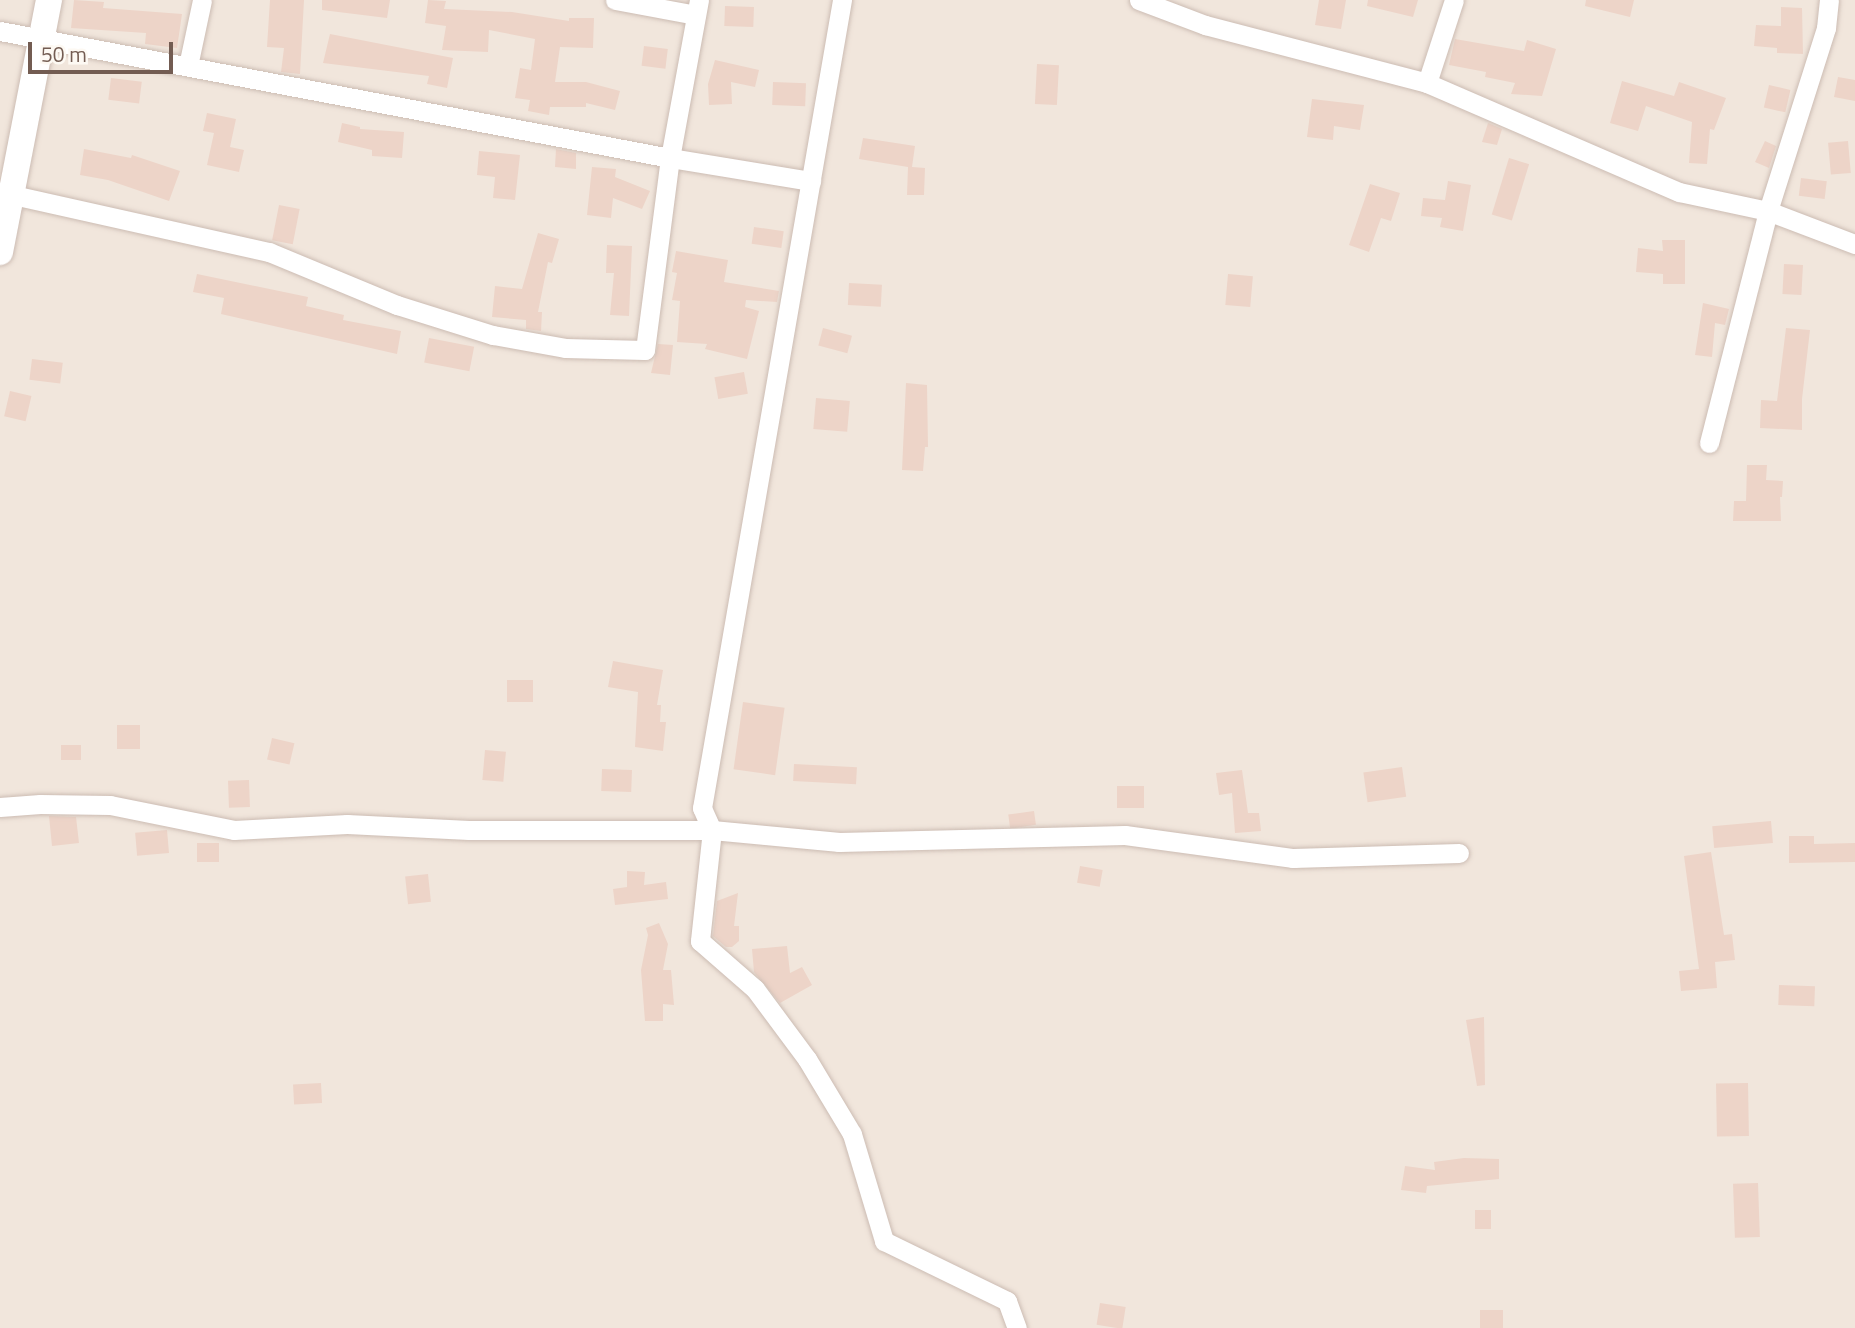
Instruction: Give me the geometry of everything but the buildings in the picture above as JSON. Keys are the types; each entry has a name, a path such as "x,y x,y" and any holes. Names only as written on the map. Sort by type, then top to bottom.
{"street":[{"path":"0,252 6,194 49,0"},
{"path":"188,66 202,0"},
{"path":"6,194 269,252 397,305 493,335 565,348 645,350 670,158 697,7 615,0"},
{"path":"842,0 702,808 712,830 700,941 755,989 807,1059 852,1134 884,1241 1007,1301 1017,1328"},
{"path":"1139,0 1205,25 1427,83 1679,192 1768,211 1855,244"},
{"path":"1427,83 1454,0"},
{"path":"1709,443 1768,211 1826,28 1829,0"},
{"path":"0,31 670,158 811,181"},
{"path":"0,807 40,804 110,805 234,830 347,824 469,830 712,830 838,842 1125,835 1293,858 1460,853"}],"shaded area":[{"path":"0,0 1855,0 1855,1328 0,1328"}]}
